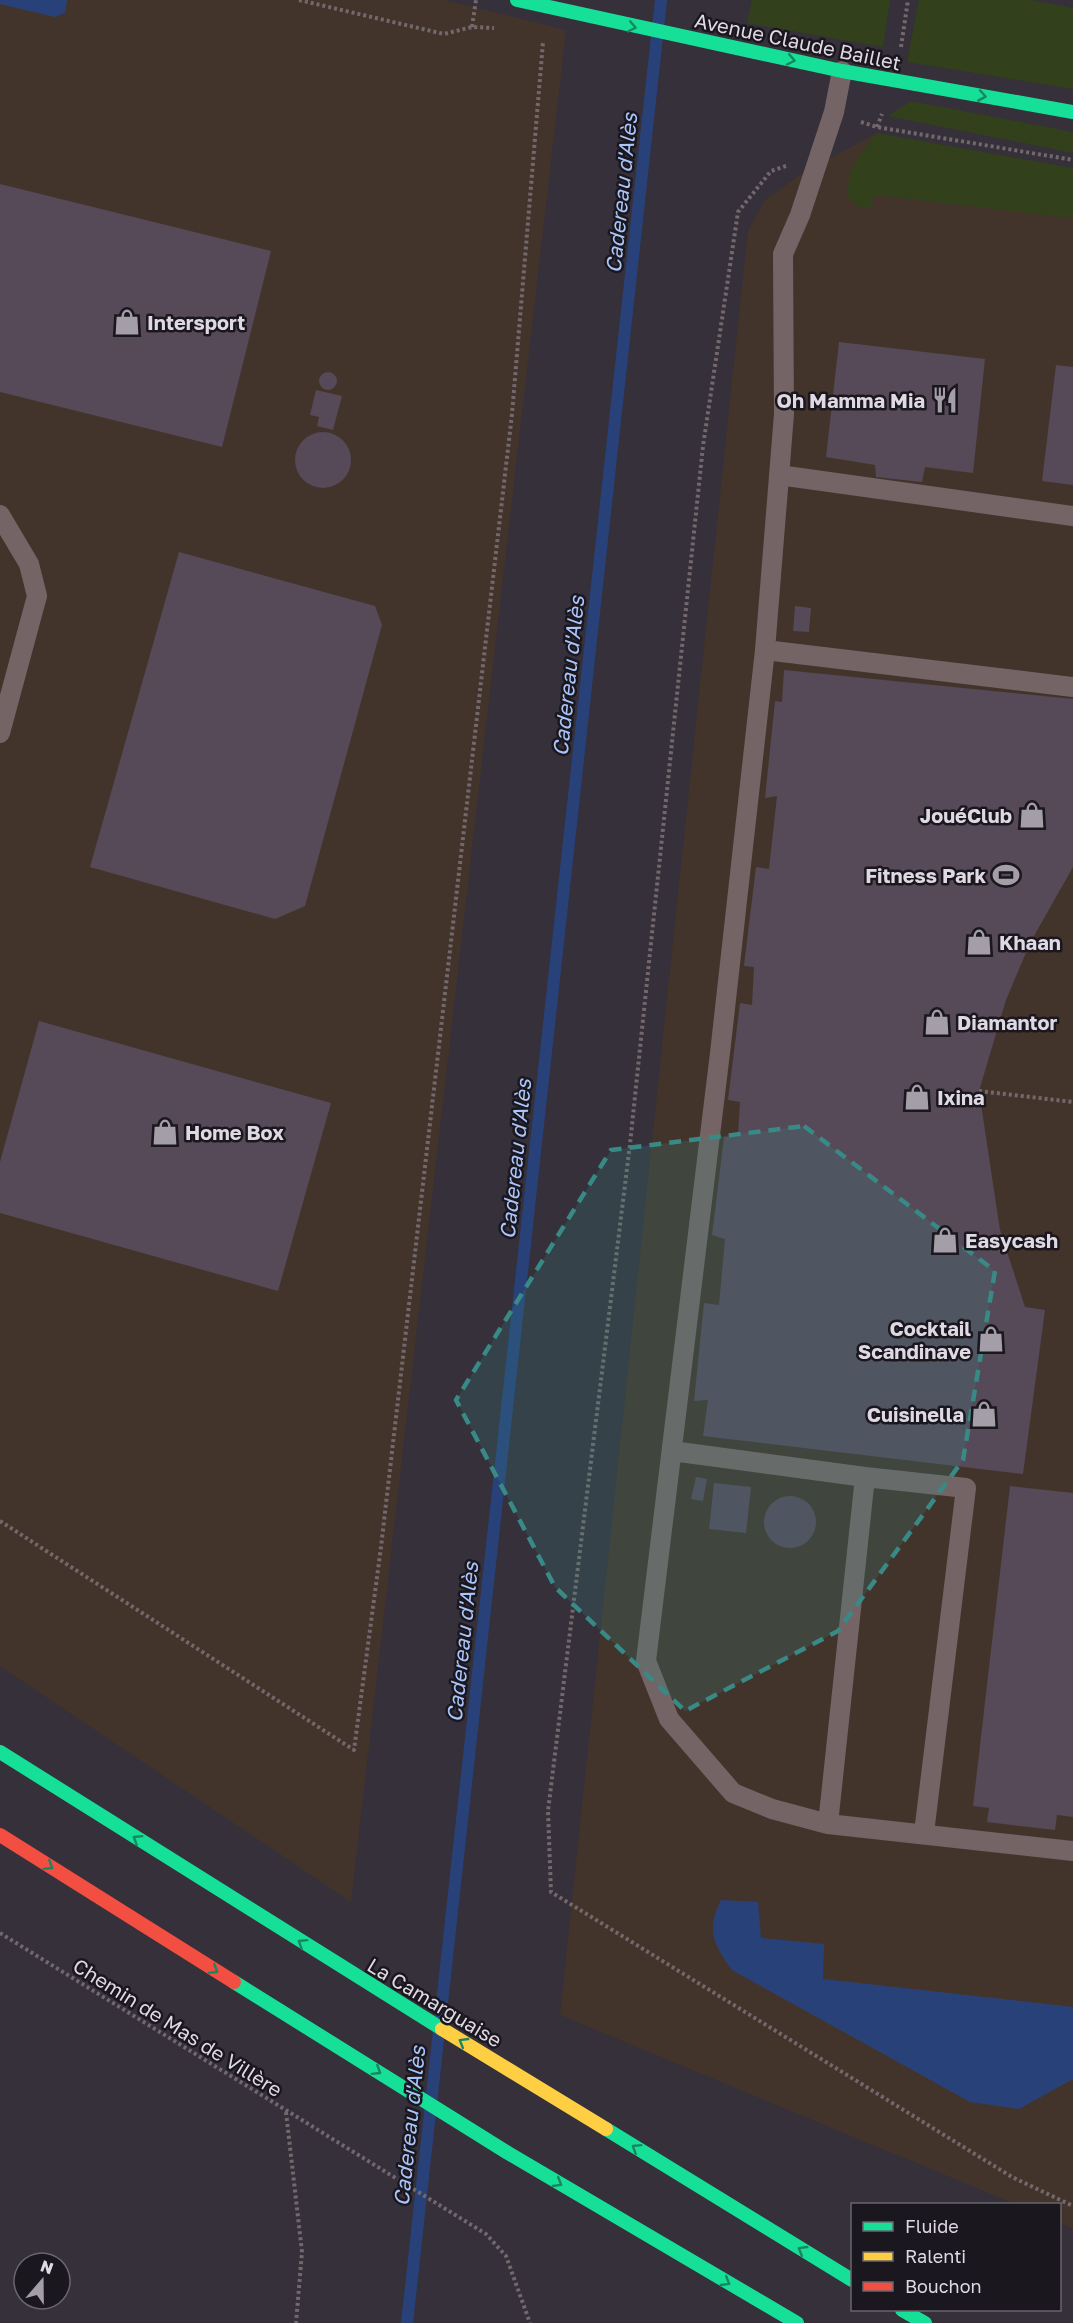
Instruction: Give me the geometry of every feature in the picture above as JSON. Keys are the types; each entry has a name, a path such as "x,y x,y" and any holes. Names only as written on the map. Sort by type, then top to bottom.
{"main road":[{"name":"Avenue Claude Baillet","path":"517,0 842,71 1073,112"},
{"name":"La Camarguaise","path":"0,1752 351,1974 851,2279"},
{"path":"0,1835 508,2152 797,2323"},
{"path":"904,2311 925,2323"}],"lane":[{"path":"842,71 834,112 800,215 783,254 784,414 765,650 646,1661 669,1719 733,1793 772,1809 828,1824 1073,1851"},
{"path":"780,475 1073,516"},
{"path":"0,515 29,564 37,596 0,733"},
{"path":"765,650 1073,687"},
{"path":"672,1451 966,1488 924,1833"},
{"path":"828,1824 866,1477"}],"path":[{"path":"299,0 444,34 472,27 496,28"},
{"path":"472,27 476,0"},
{"path":"0,1521 354,1750 407,1322 512,414 543,32"},
{"path":"834,112 878,127 1073,160"},
{"path":"979,1091 1073,1102"},
{"name":"Chemin de Mas de Villère","path":"0,1933 486,2234 506,2256 530,2323"},
{"path":"286,2112 302,2252 296,2323"}],"highlighted area":[{"path":"804,1126 995,1271 963,1460 838,1631 685,1711 555,1587 456,1400 611,1150"}],"shaded area":[{"path":"0,0 445,0 566,30 351,1902 0,1666"},
{"path":"877,133 1073,169 1073,2229 1061,2223 1061,2203 1013,2203 560,2015 748,230 765,200 801,174"}],"green space":[{"path":"752,0 890,0 883,47 747,23"},
{"path":"919,0 1031,0 1073,8 1073,89 907,62"},
{"path":"911,101 1073,132 1073,153 888,116"},
{"path":"877,133 1073,168 1073,218 874,195 871,207 861,208 849,199 849,180 859,156"}],"water":[{"path":"0,0 67,0 65,13 55,17 0,4"},
{"path":"721,1900 758,1902 761,1938 824,1944 823,1979 1073,2007 1073,2079 1019,2109 970,2102 732,1970 720,1952 714,1936 714,1920"}],"building":[{"name":"Intersport","path":"0,184 271,251 222,447 0,392"},
{"path":"839,342 985,359 973,473 925,467 922,482 876,477 875,465 826,457"},
{"path":"1056,365 1073,367 1073,485 1042,481"},
{"path":"328,372 334,375 337,381 334,387 328,390 322,387 319,381 322,375"},
{"path":"316,390 342,396 333,430 317,426 319,417 310,415"},
{"path":"323,432 334,434 343,440 349,449 351,460 349,471 343,480 334,486 323,488 312,486 303,480 297,471 295,460 297,449 303,440 312,434"},
{"path":"179,552 375,606 382,625 305,906 275,919 90,867"},
{"path":"795,606 811,608 809,632 793,631"},
{"path":"784,670 1073,699 1073,867 1030,943 1006,1000 979,1091 1000,1230 1025,1307 1045,1310 1023,1474 703,1436 708,1400 694,1401 704,1303 719,1305 725,1239 712,1235 724,1137 738,1136 740,1102 728,1100 740,1003 752,1005 754,967 744,966 756,867 769,869 777,796 765,798 775,701 782,702"},
{"name":"Home Box","path":"39,1021 331,1103 278,1291 0,1213 0,1162"},
{"path":"696,1477 707,1479 703,1501 691,1499"},
{"path":"714,1483 751,1487 746,1533 709,1529"},
{"path":"1010,1486 1073,1493 1073,1817 1057,1815 1055,1830 987,1822 989,1808 973,1806"},
{"path":"785,1496 795,1496 804,1500 812,1508 816,1522 812,1536 804,1544 795,1548 785,1548 776,1544 768,1536 764,1527 764,1517 768,1508 776,1500"}],"waterway":[{"name":"Cadereau d'Alès","path":"407,2323 661,0"}],"traffic: fast":[{"path":"517,0 842,71 1073,112"},
{"path":"0,1752 442,2029"},
{"path":"234,1982 508,2153 797,2323"},
{"path":"606,2129 851,2279"},
{"path":"904,2311 925,2323"}],"traffic: slow":[{"path":"442,2029 606,2129"}],"traffic: jam":[{"path":"0,1835 234,1982"}],"place":[{"name":"Intersport","path":"127,322"},
{"name":"Oh Mamma Mia","path":"945,400"},
{"name":"JouéClub","path":"1032,815"},
{"name":"Fitness Park","path":"1006,875"},
{"name":"Khaan","path":"979,942"},
{"name":"Diamantor","path":"937,1022"},
{"name":"Ixina","path":"917,1097"},
{"name":"Home Box","path":"165,1132"},
{"name":"Easycash","path":"945,1240"},
{"name":"Cocktail Scandinave","path":"991,1339"},
{"name":"Cuisinella","path":"984,1414"}]}
